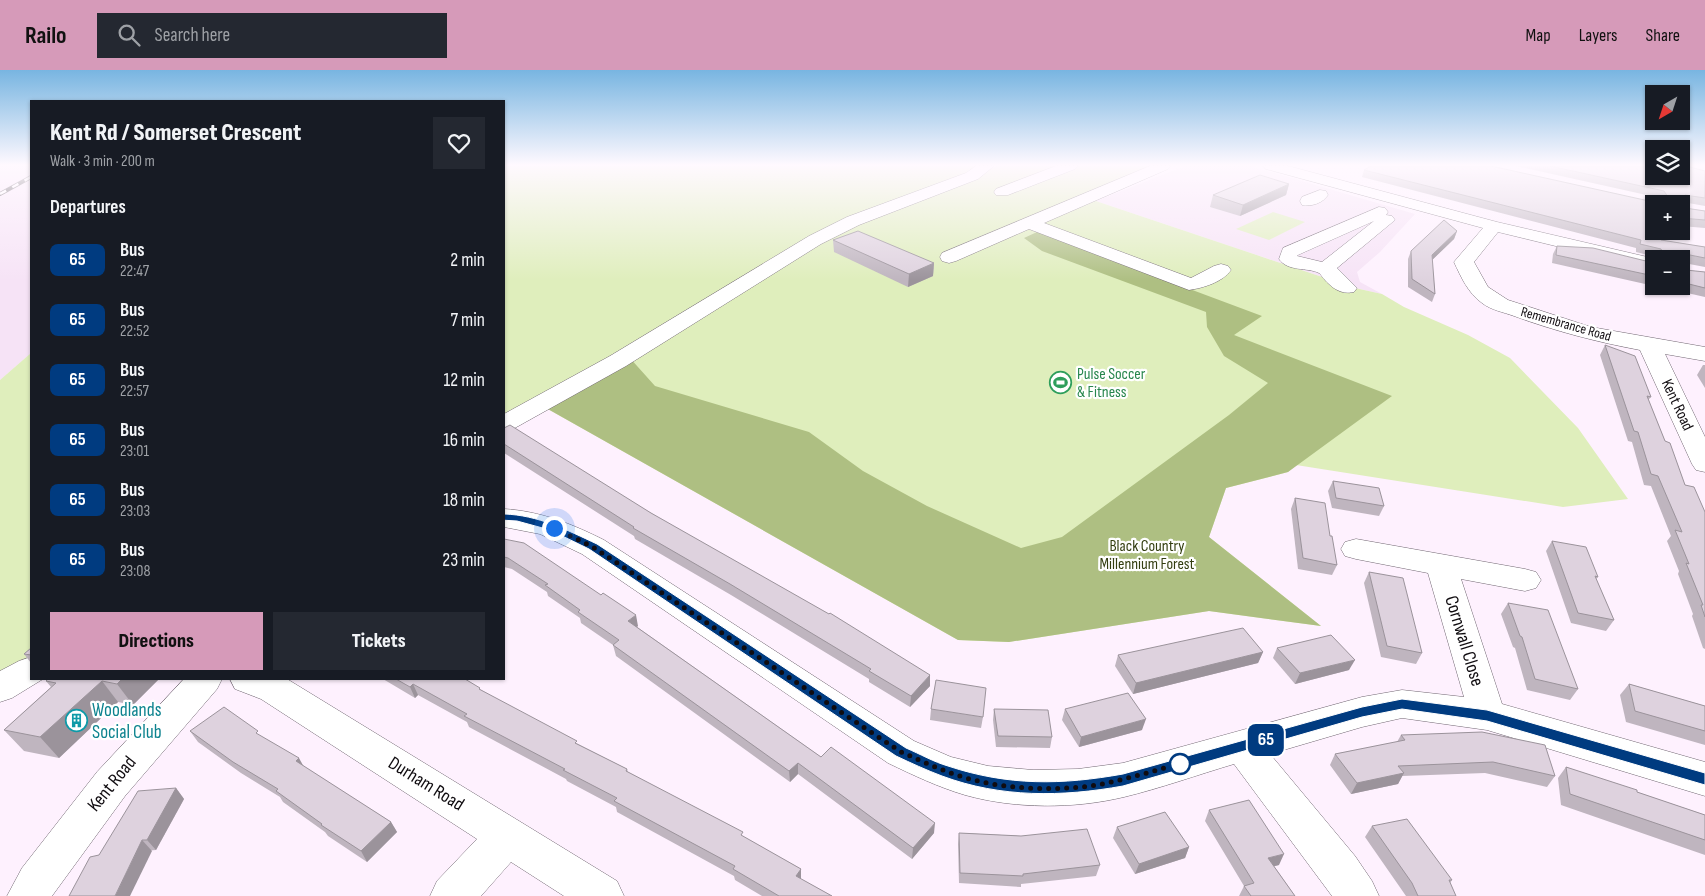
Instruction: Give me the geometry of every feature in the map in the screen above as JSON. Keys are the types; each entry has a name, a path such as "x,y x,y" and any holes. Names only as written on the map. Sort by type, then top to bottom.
{"street":[{"path":"505,423 618,361 815,240 852,221 896,205"},
{"path":"949,257 1072,205"},
{"path":"1343,205 1386,214"},
{"path":"1327,268 1304,265 1288,259 1288,256 1290,252 1411,205"},
{"path":"1414,205 1494,226 1645,262"},
{"path":"1327,268 1386,214"},
{"path":"1028,223 1126,262 1189,284 1197,283 1221,270"},
{"name":"Remembrance Road","path":"1494,226 1464,262 1470,279 1479,290 1492,300 1540,319 1649,345 1705,354"},
{"path":"1327,268 1330,274 1347,288"},
{"name":"Kent Road","path":"1649,345 1705,464"},
{"path":"505,518 517,518 554,528 593,547 901,752 945,771 1010,787 1046,789 1084,787 1123,780 1362,712 1402,704 1487,715 1705,779"},
{"name":"Cornwall Close","path":"1356,549 1525,580"},
{"name":"Cornwall Close","path":"1441,566 1487,715"},
{"path":"0,688 30,671"},
{"name":"Kent Road","path":"29,896 36,882 110,784 204,680"},
{"name":"Durham Road","path":"250,680 274,689 602,896"},
{"path":"1242,747 1340,870 1357,896"},
{"path":"452,896 508,836"}],"shaded area":[{"path":"0,205 30,205 30,354 0,380"},
{"path":"1107,205 1383,205 1415,214 1380,252 1357,272 1360,282 1382,294 1355,288"}],"green space":[{"path":"505,205 891,205 851,220 505,417"},
{"name":"Pulse Soccer & Fitness","path":"904,205 1106,205 1355,288 1382,294 1404,307 1468,335 1510,358 1578,428 1628,499 1563,507 1296,465 1288,472 1226,488 1209,537 1321,626 1209,611 1009,642 958,640 546,408 818,240"},
{"path":"1273,212 1305,222 1269,240 1236,229"},
{"name":"Black Country Millennium Forest","path":"1037,232 1262,316 1234,335 1392,396 1288,472 1226,488 1209,537 1321,626 1209,611 1009,642 958,640 546,408 629,357 655,386 809,432 863,471 927,506 1021,548 1062,537 1229,415 1268,383 1224,356 1207,327 1206,312 1042,251 1024,238"},
{"path":"30,354 30,663 0,679 0,380"}],"building":[{"path":"1501,205 1645,205 1645,240 1661,240 1705,247 1705,258 1690,255 1690,250 1662,250 1640,244 1641,240"},
{"path":"1690,209 1705,211 1705,220 1690,219"},
{"path":"1444,220 1457,231 1432,255 1435,294 1412,279 1411,251"},
{"path":"858,231 934,263 909,274 833,240"},
{"path":"1557,246 1593,248 1645,261 1645,274 1556,255"},
{"path":"1690,270 1705,272 1705,288 1690,284"},
{"path":"1605,345 1635,356 1651,397 1647,396 1665,441 1670,443 1685,485 1694,487 1705,512 1705,617 1701,605 1703,605 1686,563 1689,564 1675,530 1682,532 1658,476 1651,474 1638,432 1634,431"},
{"path":"510,425 651,513 830,613 930,675 911,696 869,671 871,669 633,528 505,445 505,428"},
{"path":"1333,481 1379,488 1384,506 1336,498"},
{"path":"1295,498 1325,503 1337,565 1303,558"},
{"path":"505,539 524,543 601,595 603,593 636,615 628,621 821,757 831,747 935,823 913,848 798,763 789,771 613,645 619,640 578,612 580,610 545,585 548,584 505,557"},
{"path":"1552,541 1586,547 1598,577 1595,576 1614,620 1578,613"},
{"path":"1369,572 1403,578 1422,653 1387,646"},
{"path":"1508,603 1548,610 1578,689 1535,679 1522,637"},
{"path":"1243,628 1263,652 1136,683 1118,655"},
{"path":"1331,635 1355,660 1300,673 1277,648"},
{"path":"30,649 30,655 24,654"},
{"path":"121,680 117,684 102,681 40,737 4,730 56,683 46,681"},
{"path":"398,680 467,680 479,689 577,741 575,743 743,832 741,835 801,869 796,876 832,896 779,896 733,869 735,866 614,801 617,798 464,716 467,714 413,684 410,687"},
{"path":"936,680 986,688 983,717 931,709"},
{"path":"1629,684 1705,706 1705,731 1635,711"},
{"path":"1128,693 1146,719 1081,737 1065,709"},
{"path":"224,707 258,731 256,733 299,758 296,761 391,822 361,851 321,825 276,791 278,789 233,762 190,731"},
{"path":"994,709 1048,710 1052,737 998,736"},
{"path":"1482,732 1545,745 1555,776 1493,762 1398,766 1404,773 1357,783 1335,754 1405,740 1401,735"},
{"path":"1566,767 1705,815 1705,840 1570,794"},
{"path":"176,788 147,840 142,840 115,896 69,896 90,857 99,855 138,791"},
{"path":"1249,800 1284,854 1268,858 1295,896 1251,896 1244,886 1254,883 1209,810"},
{"path":"1165,812 1189,847 1139,864 1117,827"},
{"path":"1407,819 1452,880 1449,880 1456,896 1418,896 1412,883 1372,826"},
{"path":"1087,829 1100,865 1023,874 1023,876 960,873 959,833 1021,836"}],"bus line":[{"name":"65","path":"505,518 517,518 554,528 593,547 901,752 945,771 1010,787 1046,789 1084,787 1123,780 1362,712 1402,704 1487,715 1705,779"}],"place":[{"name":"Pulse Soccer & Fitness","path":"1061,383"},
{"name":"Woodlands Social Club","path":"76,721"}],"route":[{"path":"554,528 593,547 901,752 945,771 1010,787 1046,789 1084,787 1123,780 1180,764"}]}
